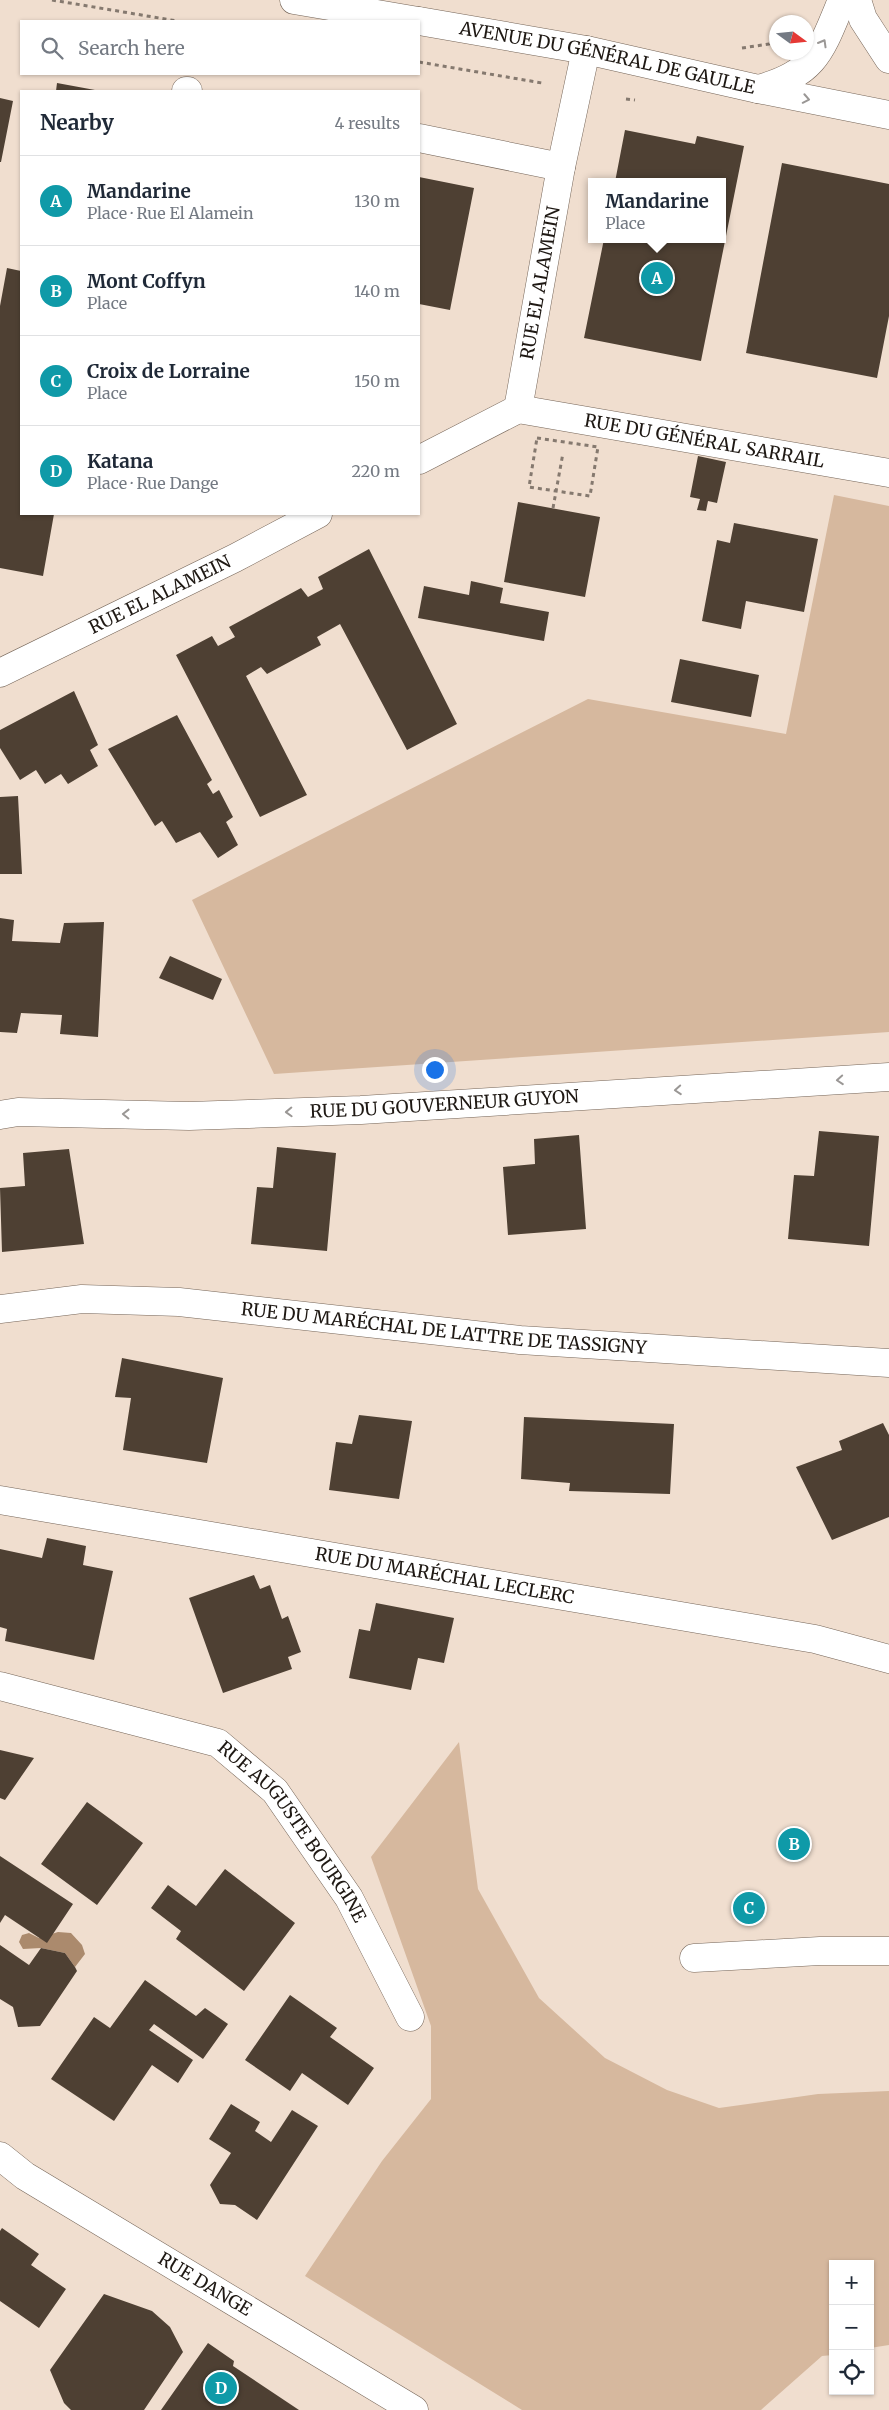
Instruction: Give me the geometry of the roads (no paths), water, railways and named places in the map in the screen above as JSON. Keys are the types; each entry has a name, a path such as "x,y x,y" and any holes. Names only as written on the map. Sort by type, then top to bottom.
{"street":[{"name":"AVENUE DU GÉNÉRAL DE GAULLE","path":"294,0 412,20"},
{"name":"AVENUE DU GÉNÉRAL DE GAULLE","path":"420,21 586,50 758,89 784,82 804,69 824,44 842,0"},
{"path":"857,0 863,19 889,59"},
{"name":"RUE EL ALAMEIN","path":"518,409 561,167 586,50"},
{"path":"758,89 889,115"},
{"path":"420,138 561,167"},
{"path":"420,459 518,409"},
{"name":"RUE DU GÉNÉRAL SARRAIL","path":"518,409 567,430 889,474"},
{"name":"RUE EL ALAMEIN","path":"0,673 235,558 316,515"},
{"name":"RUE DU GOUVERNEUR GUYON","path":"0,1115 18,1112 189,1116 361,1110 889,1077"},
{"name":"RUE DU MARÉCHAL DE LATTRE DE TASSIGNY","path":"0,1310 82,1299 179,1302 520,1340 889,1363"},
{"name":"RUE DU MARÉCHAL LECLERC","path":"0,1500 815,1640 889,1659"},
{"name":"RUE AUGUSTE BOURGINE","path":"0,1686 218,1743 275,1791 349,1898 410,2017"},
{"path":"694,1958 820,1951 889,1950"},
{"name":"RUE DANGE","path":"0,2156 25,2176 414,2410"}],"place":[{"name":"Mandarine","path":"657,278"},
{"name":"Mont Coffyn","path":"794,1844"},
{"name":"Croix de Lorraine","path":"749,1908"},
{"name":"Katana","path":"221,2388"}]}
